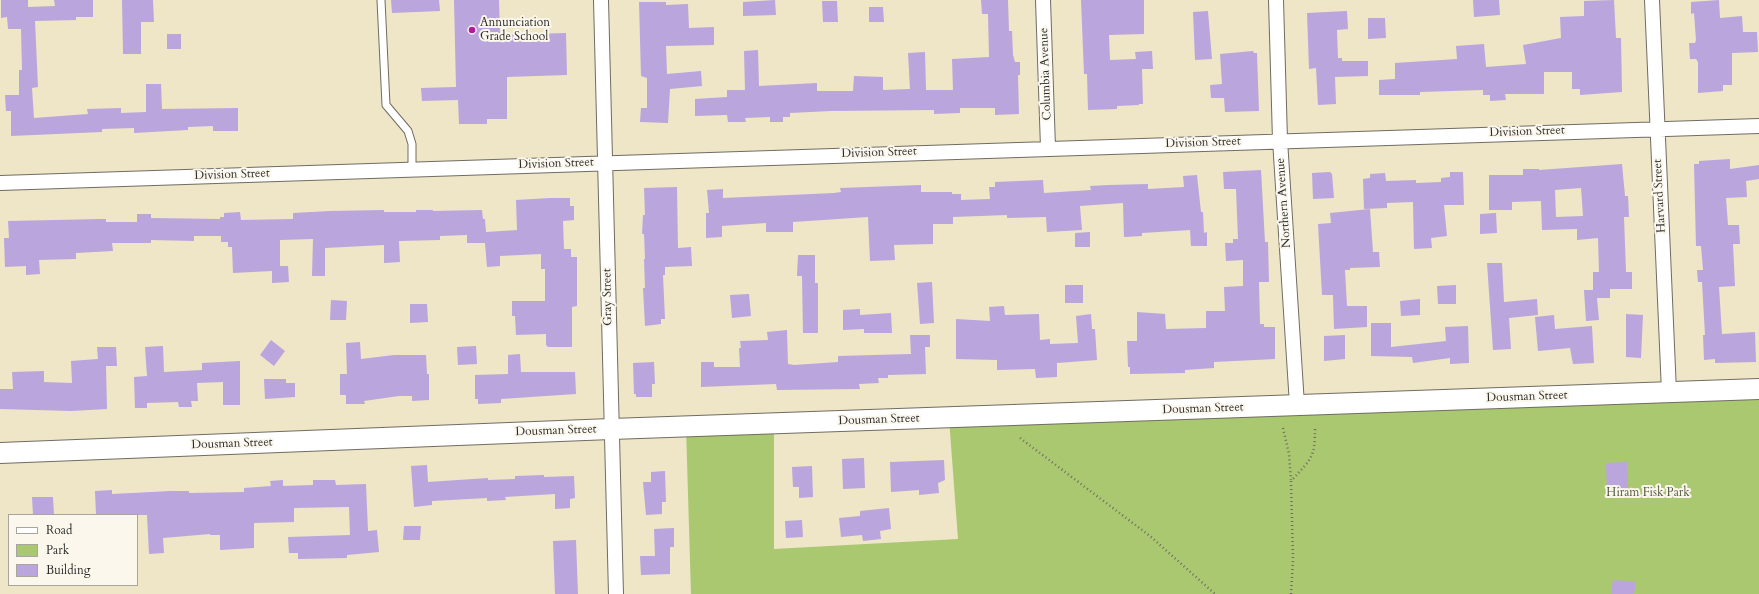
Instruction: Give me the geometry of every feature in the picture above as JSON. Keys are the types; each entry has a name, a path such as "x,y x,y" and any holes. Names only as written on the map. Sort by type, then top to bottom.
{"street":[{"name":"Gray Street","path":"600,0 616,594"},
{"name":"Columbia Avenue","path":"1043,0 1048,148"},
{"name":"Northern Avenue","path":"1276,0 1280,140 1297,405"},
{"name":"Harvard Street","path":"1652,0 1669,392"},
{"name":"Division Street","path":"0,183 1280,140 1759,126"},
{"name":"Dousman Street","path":"0,453 611,429 1759,389"}],"lane":[{"path":"381,0 386,105 408,131 412,144 412,169"}],"path":[{"path":"1291,481 1310,461 1315,449 1315,426"},
{"path":"1283,428 1289,454 1291,481 1293,560 1291,594"},
{"path":"1020,438 1150,536 1215,594"}],"green space":[{"name":"Hiram Fisk Park","path":"1759,389 1759,594 691,594 686,427 774,424 774,549 958,539 949,418"}],"building":[{"path":"1,0 28,0 28,7 55,6 54,0 93,0 93,17 76,17 76,20 35,21 38,87 32,88 34,118 88,114 87,109 121,108 121,113 146,112 146,84 161,84 162,109 238,108 238,131 213,131 213,126 188,127 188,130 134,133 134,128 102,129 102,132 11,136 11,111 6,111 5,95 19,95 19,70 22,70 21,29 8,29 7,17 1,18"},
{"path":"122,0 153,0 154,22 141,22 141,54 123,54"},
{"path":"391,0 439,0 440,11 392,13"},
{"path":"454,0 499,0 500,35 566,33 567,75 507,77 507,119 487,119 487,124 459,124 458,100 422,101 421,88 456,87"},
{"path":"775,0 776,15 743,16 743,2"},
{"path":"981,0 1008,0 1009,31 1012,31 1013,55 1015,62 1020,62 1020,75 1018,75 1019,114 995,115 995,108 960,108 960,113 934,114 934,110 831,111 790,113 790,117 783,117 783,122 770,122 770,117 745,118 746,122 728,122 727,115 695,116 695,99 727,97 727,90 745,90 744,51 758,50 759,86 817,83 817,91 853,91 854,76 883,77 883,90 910,89 908,53 925,52 926,90 953,90 952,59 989,57 988,14 982,14"},
{"path":"1081,0 1144,0 1144,34 1109,35 1110,60 1136,59 1135,52 1152,51 1153,69 1142,69 1143,104 1117,106 1117,109 1088,110 1087,74 1084,74"},
{"path":"1473,0 1499,0 1500,15 1474,17"},
{"path":"1614,0 1616,38 1621,38 1622,92 1580,95 1580,89 1572,89 1572,72 1544,72 1544,94 1505,94 1506,100 1490,101 1490,95 1483,95 1483,90 1420,92 1420,95 1379,95 1379,80 1395,79 1395,63 1457,59 1456,46 1484,44 1486,67 1526,64 1523,45 1561,38 1560,17 1584,16 1584,1"},
{"path":"1719,0 1720,18 1742,16 1743,32 1757,32 1758,52 1732,53 1732,85 1723,85 1723,91 1698,93 1698,62 1696,59 1690,59 1689,43 1695,43 1696,40 1694,13 1691,14 1691,2"},
{"path":"822,1 837,1 838,22 823,22"},
{"path":"639,2 666,2 666,5 688,4 689,28 714,27 714,45 666,46 667,74 701,71 702,86 670,89 668,123 640,122 641,108 647,108 647,78 641,76"},
{"path":"869,7 883,7 884,22 869,22"},
{"path":"1208,11 1212,59 1195,60 1193,12"},
{"path":"1347,11 1348,29 1337,30 1338,58 1342,58 1342,61 1368,61 1368,76 1335,77 1336,104 1318,105 1316,68 1309,69 1307,13"},
{"path":"1368,18 1385,18 1386,38 1368,39"},
{"path":"167,34 181,34 181,49 167,49"},
{"path":"1253,51 1254,53 1257,53 1259,111 1225,112 1224,98 1211,98 1210,85 1222,84 1220,54"},
{"path":"1730,159 1730,169 1759,165 1759,179 1746,181 1747,197 1726,198 1728,225 1739,225 1740,244 1733,244 1735,286 1719,287 1722,334 1755,332 1756,362 1715,363 1715,359 1704,360 1703,335 1705,335 1702,282 1698,282 1697,270 1703,270 1701,246 1696,246 1694,164 1699,164 1699,161"},
{"path":"1622,164 1625,196 1628,196 1629,217 1624,217 1626,272 1632,272 1632,289 1610,289 1610,298 1597,298 1599,320 1586,321 1584,290 1593,290 1593,272 1599,272 1598,238 1577,240 1577,229 1542,230 1541,201 1512,202 1512,210 1489,210 1489,175 1523,175 1523,169 1539,170","holes":["1581,188 1583,216 1556,217 1555,190"]},
{"path":"1261,170 1265,242 1268,242 1269,282 1259,282 1260,324 1264,324 1264,327 1275,327 1275,359 1214,362 1214,368 1185,370 1185,373 1130,374 1130,367 1128,367 1127,341 1137,341 1137,312 1165,314 1166,329 1206,328 1206,311 1225,311 1224,287 1243,286 1243,260 1226,261 1225,243 1233,243 1233,239 1238,239 1236,189 1224,189 1223,172"},
{"path":"1330,172 1332,174 1334,198 1313,199 1312,173"},
{"path":"1450,172 1463,172 1464,205 1444,205 1447,236 1431,238 1432,248 1414,249 1413,202 1387,203 1387,208 1364,209 1363,179 1370,178 1370,174 1385,173 1386,181 1416,180 1416,183 1441,182 1441,178 1450,177"},
{"path":"1197,175 1201,212 1203,212 1204,233 1207,232 1207,246 1191,246 1190,230 1142,233 1142,236 1124,237 1123,203 1080,206 1082,230 1047,232 1046,217 1007,218 1007,215 953,217 953,224 933,224 933,244 894,245 895,260 870,261 868,217 793,222 793,232 766,232 766,223 722,226 722,237 706,238 706,213 709,213 707,190 723,189 723,198 834,193 841,192 840,188 921,185 921,192 952,192 952,194 961,194 961,200 990,199 989,187 995,187 995,182 1043,180 1044,193 1091,190 1090,186 1109,185 1148,184 1148,189 1184,187 1183,176"},
{"path":"677,187 678,248 691,247 692,266 665,267 665,275 663,275 665,319 661,319 661,324 645,326 643,288 645,288 645,259 644,234 642,234 643,215 645,215 644,188"},
{"path":"570,198 570,206 574,206 574,220 563,221 564,249 571,249 571,257 577,257 577,306 572,307 572,347 548,347 546,345 546,334 516,335 515,316 512,316 512,301 545,301 545,269 541,269 541,254 500,256 500,266 487,267 485,243 467,243 467,235 440,236 440,240 399,241 400,262 384,263 384,245 325,248 325,276 312,276 313,239 280,240 280,266 288,266 289,282 272,283 272,271 233,273 232,247 228,247 228,242 221,242 221,236 194,236 194,241 151,240 151,243 112,243 113,251 76,253 76,259 39,260 40,274 26,275 26,266 5,267 4,238 9,238 8,221 106,219 106,222 137,222 137,214 151,214 151,218 220,219 220,217 224,217 224,213 240,212 241,220 293,219 293,213 330,211 384,210 384,212 416,212 416,210 482,210 483,219 485,219 486,232 517,230 516,200"},
{"path":"1370,209 1373,252 1379,252 1380,267 1350,268 1350,270 1345,270 1347,306 1367,306 1367,327 1334,329 1333,295 1322,295 1318,224 1331,223 1330,213"},
{"path":"1496,213 1497,233 1480,234 1480,214"},
{"path":"1090,232 1090,247 1075,247 1075,233"},
{"path":"798,255 815,255 815,283 818,283 818,333 803,333 802,276 797,276"},
{"path":"1487,263 1502,263 1504,302 1537,299 1538,315 1509,318 1511,349 1493,350"},
{"path":"932,282 934,323 920,324 917,283"},
{"path":"1065,285 1083,285 1083,303 1065,303"},
{"path":"1456,285 1456,304 1438,304 1437,286"},
{"path":"749,294 751,316 732,318 730,295"},
{"path":"1420,299 1420,315 1401,316 1400,301"},
{"path":"331,300 347,301 346,320 330,320"},
{"path":"410,304 427,304 428,322 410,323"},
{"path":"1004,306 1005,315 1039,314 1040,340 1050,339 1050,344 1078,343 1076,316 1091,314 1092,329 1095,329 1097,360 1057,363 1057,377 1036,378 1035,369 997,370 997,360 956,359 956,319 990,321 989,307"},
{"path":"860,309 860,315 891,313 892,333 864,333 864,329 843,330 843,310"},
{"path":"1626,314 1643,315 1641,358 1626,357"},
{"path":"1554,315 1555,329 1592,326 1594,363 1573,364 1570,348 1538,351 1535,317"},
{"path":"1371,323 1391,323 1391,347 1446,341 1445,327 1468,326 1469,363 1450,364 1450,358 1413,363 1412,357 1371,356"},
{"path":"787,330 788,364 794,365 838,362 838,356 911,354 910,335 930,335 930,347 925,347 926,374 888,375 888,378 878,378 879,383 859,384 860,389 777,390 776,384 701,387 701,362 714,362 714,367 740,367 740,341 768,340 767,332"},
{"path":"1345,335 1345,359 1324,361 1324,336"},
{"path":"271,340 285,351 274,366 260,355"},
{"path":"360,342 361,359 394,355 426,355 427,374 429,374 429,400 412,401 412,396 399,396 364,401 365,404 346,404 346,395 340,395 340,374 347,374 346,343"},
{"path":"163,346 164,372 202,370 202,363 240,361 240,405 223,405 223,382 197,383 198,401 191,401 192,407 179,407 178,402 147,403 147,408 135,408 134,377 147,376 145,347"},
{"path":"476,346 477,364 458,365 457,347"},
{"path":"97,347 116,347 117,366 106,366 107,409 71,411 0,409 0,389 13,389 12,372 44,371 44,382 72,383 71,361 98,359"},
{"path":"520,354 521,372 575,372 576,394 501,399 501,403 478,404 478,399 475,399 475,375 508,374 508,355"},
{"path":"654,362 655,384 652,384 652,397 636,397 636,394 634,394 633,363"},
{"path":"264,379 286,379 286,383 295,383 295,397 265,399"},
{"path":"864,458 865,488 843,489 842,459"},
{"path":"944,460 945,480 938,483 939,493 919,495 919,490 891,492 890,462"},
{"path":"1627,462 1628,492 1607,493 1606,463"},
{"path":"427,465 428,482 488,478 488,480 515,479 515,476 574,476 575,498 570,499 570,508 555,509 555,494 505,497 506,500 487,501 487,498 432,501 432,505 414,507 411,466"},
{"path":"812,466 813,497 799,498 799,487 793,487 792,467"},
{"path":"665,471 666,502 662,502 662,514 646,515 643,482 651,482 651,472"},
{"path":"283,480 283,486 313,485 313,480 335,480 336,485 366,484 368,531 377,530 379,552 347,555 347,558 298,559 298,553 289,553 288,537 350,535 349,507 294,508 294,522 254,523 254,548 220,550 220,535 210,534 163,538 164,553 149,554 147,515 96,514 95,491 112,490 112,494 171,491 189,491 189,493 244,492 244,488 271,486 270,481"},
{"path":"32,497 53,497 54,514 33,514"},
{"path":"889,508 891,529 880,531 881,539 863,541 862,535 841,537 839,518 860,516 860,511"},
{"path":"802,520 803,537 786,538 785,521"},
{"path":"404,526 421,526 420,540 403,540"},
{"path":"674,528 674,547 670,547 670,574 641,575 640,556 655,556 654,529"},
{"path":"576,540 578,594 555,594 553,541"},
{"path":"1613,580 1636,582 1634,594 1611,594"}],"place":[{"name":"Annunciation Grade School","path":"472,30"}]}
